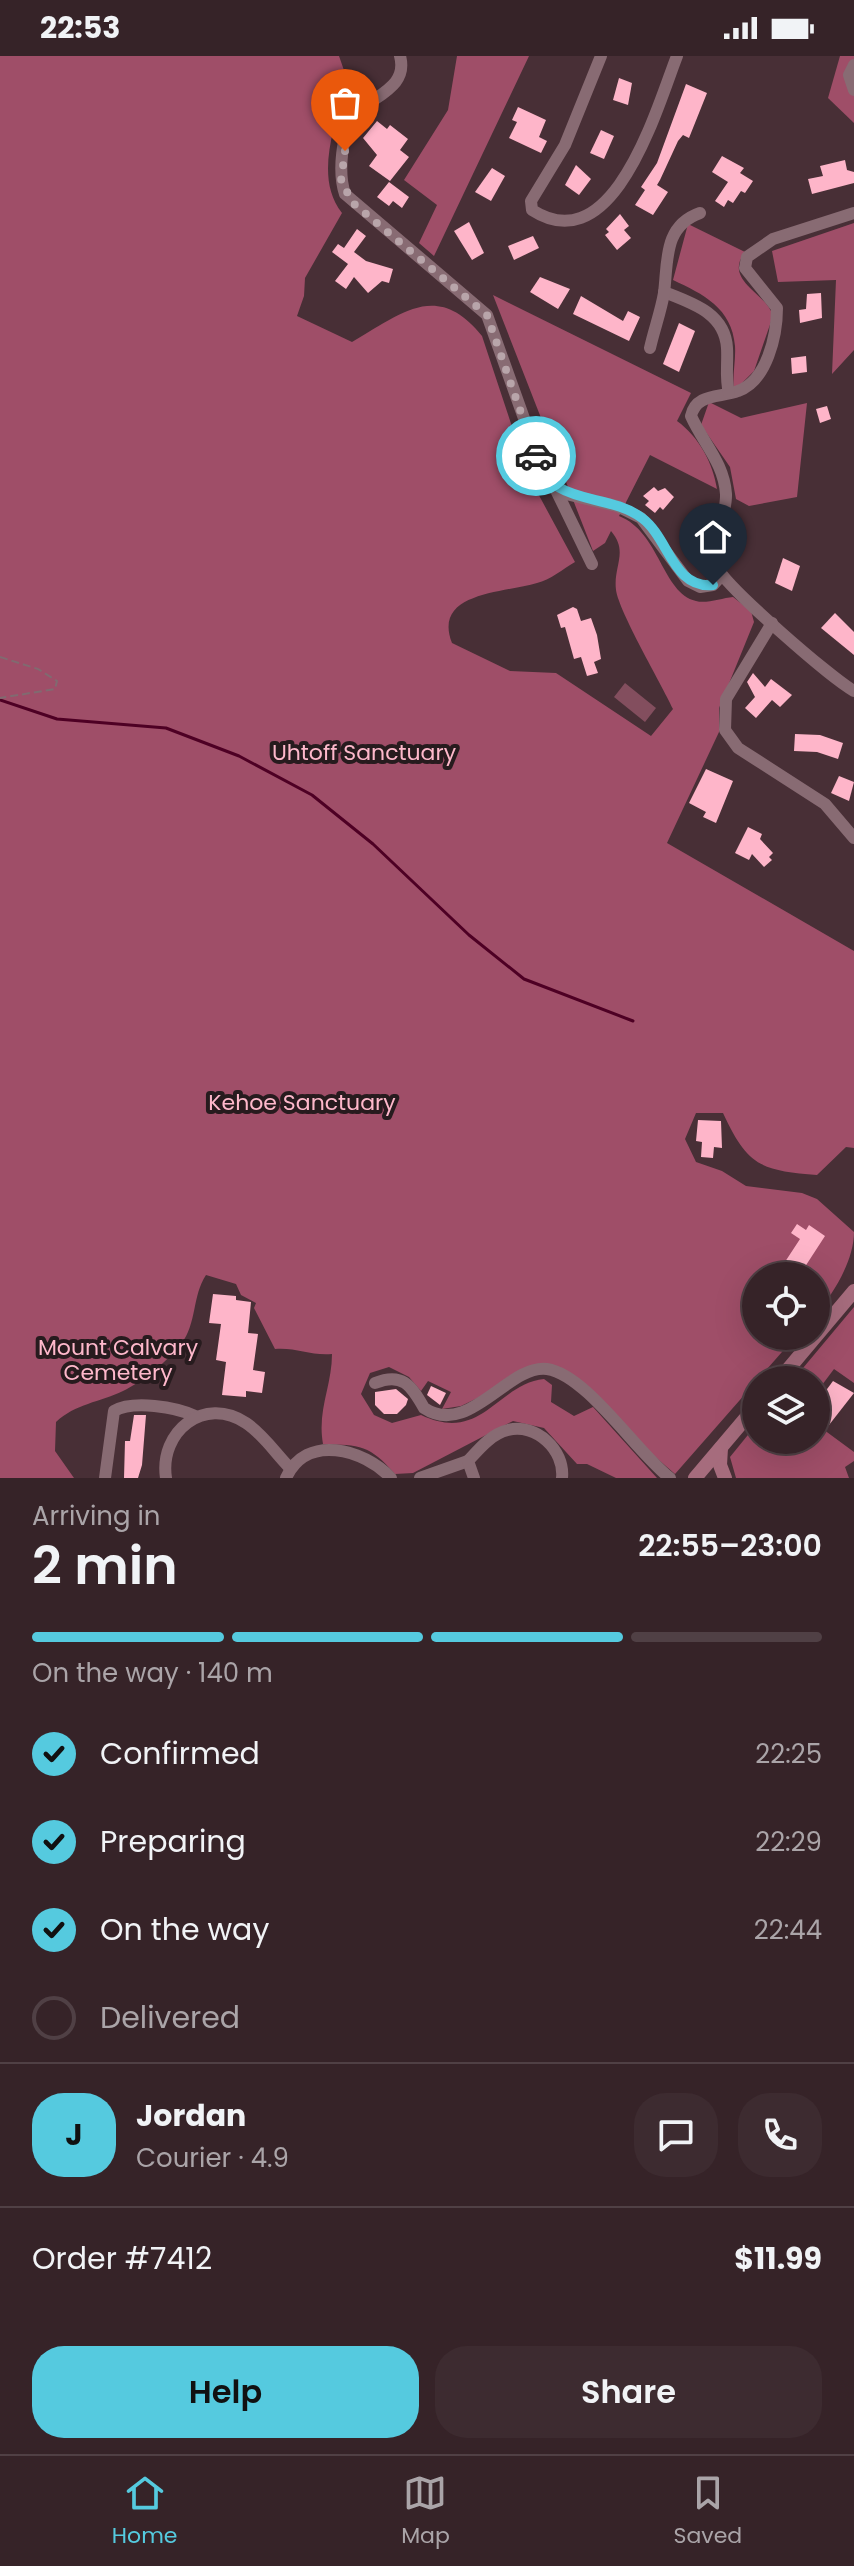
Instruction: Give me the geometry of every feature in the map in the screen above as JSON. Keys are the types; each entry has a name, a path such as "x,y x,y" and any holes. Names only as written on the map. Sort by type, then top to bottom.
{"main road":[{"path":"791,1366 854,1291"},
{"path":"696,1478 742,1423"},
{"path":"721,1448 720,1465 725,1478"}],"street":[{"path":"601,56 565,145 531,201 532,210 540,215 565,219 592,213 618,189 632,166 677,56"},
{"path":"401,58 394,85 352,119 342,169 345,194 487,315 539,465 555,488 592,564"},
{"path":"854,65 849,75 854,90"},
{"path":"650,348 664,292 666,253 673,235 690,216 700,213"},
{"path":"854,213 773,239 747,257 745,268 777,308 777,325 766,361 753,381 740,391 696,403 691,416 723,476 726,505 716,564 722,575 772,623 854,691"},
{"path":"664,292 701,307 716,320 727,343 725,375 729,393"},
{"path":"555,488 617,506 641,518 688,581 700,587 713,585 722,575"},
{"path":"772,623 726,699 725,730 738,748 825,804 854,838"},
{"path":"375,1383 390,1377 401,1378 411,1385 424,1408 448,1414 482,1404 532,1371 547,1369 592,1397 653,1467 670,1478"},
{"path":"105,1478 114,1411 126,1406 178,1411 195,1416 216,1413 246,1423 288,1473 304,1456 341,1450 368,1458 391,1478"},
{"path":"166,1478 167,1447 179,1429 195,1416"},
{"path":"420,1478 468,1461 493,1436 506,1430 523,1430 545,1440 557,1452 562,1464 562,1478"},
{"path":"468,1461 474,1478"}],"path":[{"path":"0,657 38,669 57,681 55,689 0,698"}],"shaded area":[{"path":"625,683 656,708 645,722 614,697"}],"green space":[{"path":"0,56 339,56 353,96 342,93 329,154 329,185 342,213 305,278 304,296 297,316 352,342 387,321 418,308 434,306 450,309 466,319 482,336 528,475 575,562 542,582 490,593 461,604 452,614 449,626 452,643 510,671 556,673 651,736 673,709 619,600 616,581 620,553 616,539 611,531 605,543 593,551 493,295 691,393 677,421 704,451 717,489 650,455 619,516 644,535 675,587 685,596 700,602 733,597 751,611 754,622 719,708 719,732 667,843 854,951 854,1148 846,1147 817,1175 782,1171 758,1162 740,1145 723,1113 696,1113 685,1139 696,1162 722,1171 746,1186 802,1193 817,1199 854,1232 851,1254 830,1296 830,1262 742,1262 742,1350 784,1350 770,1366 742,1366 742,1398 675,1474 548,1364 461,1406 442,1409 451,1392 428,1381 421,1391 409,1377 389,1367 370,1373 361,1394 374,1415 392,1423 421,1415 442,1422 459,1422 474,1418 528,1383 544,1379 552,1385 551,1402 574,1416 593,1407 657,1478 616,1478 587,1464 577,1464 544,1428 513,1421 413,1473 395,1474 364,1448 323,1444 323,1409 332,1354 275,1349 254,1308 256,1303 241,1295 236,1284 206,1275 186,1336 169,1357 130,1387 79,1407 56,1422 55,1451 74,1478 0,1478"},
{"path":"457,56 529,56 434,256 419,243 437,205 404,180 448,110"},
{"path":"840,56 854,56 854,123 828,98"},
{"path":"854,223 854,350 832,374 836,280 778,282 772,251"},
{"path":"688,224 745,252 739,271 742,279 763,300 773,316 754,371 734,391 735,346 728,322 705,297 673,280"},
{"path":"709,402 741,418 807,403 797,497 749,506 736,499 730,467 701,425"},
{"path":"854,1307 854,1383 834,1369 830,1374 830,1366 805,1366 818,1350 830,1350 830,1336"},
{"path":"830,1434 854,1452 854,1461 845,1467 849,1478 736,1478 730,1457 742,1442 742,1454 830,1454"}],"building":[{"path":"619,78 632,83 628,105 613,100"},
{"path":"686,84 707,93 689,138 683,135 678,141 657,185 668,192 653,215 635,205 645,190 641,187 657,163"},
{"path":"518,107 546,120 539,137 547,141 541,153 509,138 517,122 512,120"},
{"path":"377,121 387,129 390,125 408,139 400,150 409,157 390,181 369,166 377,155 363,138"},
{"path":"601,130 614,136 604,159 590,153"},
{"path":"722,156 744,168 740,173 753,181 745,193 741,191 733,203 728,200 724,207 715,201 728,182 712,172"},
{"path":"845,160 847,170 854,172 854,183 812,194 808,179 823,176 820,166"},
{"path":"576,165 591,179 579,195 565,185"},
{"path":"492,168 505,176 491,201 475,192"},
{"path":"389,182 409,197 402,208 393,201 389,206 377,197"},
{"path":"620,214 629,226 624,230 631,238 617,250 605,235 609,232 606,229"},
{"path":"469,222 484,253 472,260 454,231"},
{"path":"357,229 366,236 354,252 366,261 393,269 389,283 382,281 368,293 354,277 346,289 335,281 348,264 332,252 338,244 344,248"},
{"path":"533,236 539,248 514,260 508,246"},
{"path":"540,277 570,289 558,309 530,292"},
{"path":"821,293 822,318 800,323 799,310 806,309 807,294"},
{"path":"581,296 623,321 628,311 640,317 629,341 573,314"},
{"path":"679,323 695,331 679,372 663,364"},
{"path":"806,356 807,372 792,374 791,358"},
{"path":"827,406 831,419 820,423 816,409"},
{"path":"654,487 658,491 665,488 674,497 663,510 660,507 655,513 645,505 649,501 643,496"},
{"path":"732,537 742,537 743,550 732,550"},
{"path":"783,558 800,566 792,591 775,583"},
{"path":"573,607 577,609 581,621 591,618 601,659 594,662 598,673 587,676 581,657 574,659 565,627 561,628 557,615"},
{"path":"835,613 854,632 854,655 821,628"},
{"path":"753,673 765,687 771,679 792,695 780,707 772,700 756,718 745,708 755,697 747,682"},
{"path":"795,734 820,735 843,743 838,759 817,752 794,751"},
{"path":"706,769 733,781 716,823 703,817 706,812 689,803"},
{"path":"839,776 854,782 849,801 831,793"},
{"path":"748,827 762,834 760,839 773,853 769,857 772,860 764,867 752,854 749,860 735,853"},
{"path":"698,1120 721,1121 722,1148 714,1147 713,1158 701,1157 702,1142 696,1141"},
{"path":"797,1224 806,1230 809,1225 825,1236 808,1262 785,1262 800,1239 791,1233"},
{"path":"213,1294 236,1296 236,1300 251,1302 248,1333 258,1334 253,1370 265,1372 262,1393 246,1391 246,1397 222,1395 226,1362 216,1360 221,1324 209,1323"},
{"path":"833,1381 854,1393 830,1424 830,1385"},
{"path":"431,1386 446,1393 440,1405 427,1395"},
{"path":"396,1389 408,1399 406,1405 397,1414 384,1414 375,1405 375,1392"},
{"path":"134,1415 146,1415 142,1465 138,1478 124,1478 125,1441 130,1441"}],"waterway":[{"path":"0,700 57,719 166,728 239,756 312,795 373,844 469,935 524,979 633,1021"}],"way so far":[{"path":"345,151 341,181 345,194 472,299 487,315 504,355 536,456"}],"route":[{"path":"536,456 545,477 555,488 566,494 617,506 641,518 688,581 700,587 713,585"}],"park label":[{"name":"Uhtoff Sanctuary","path":"364,752"},
{"name":"Kehoe Sanctuary","path":"302,1102"},
{"name":"Mount Calvary Cemetery","path":"118,1360"}]}
